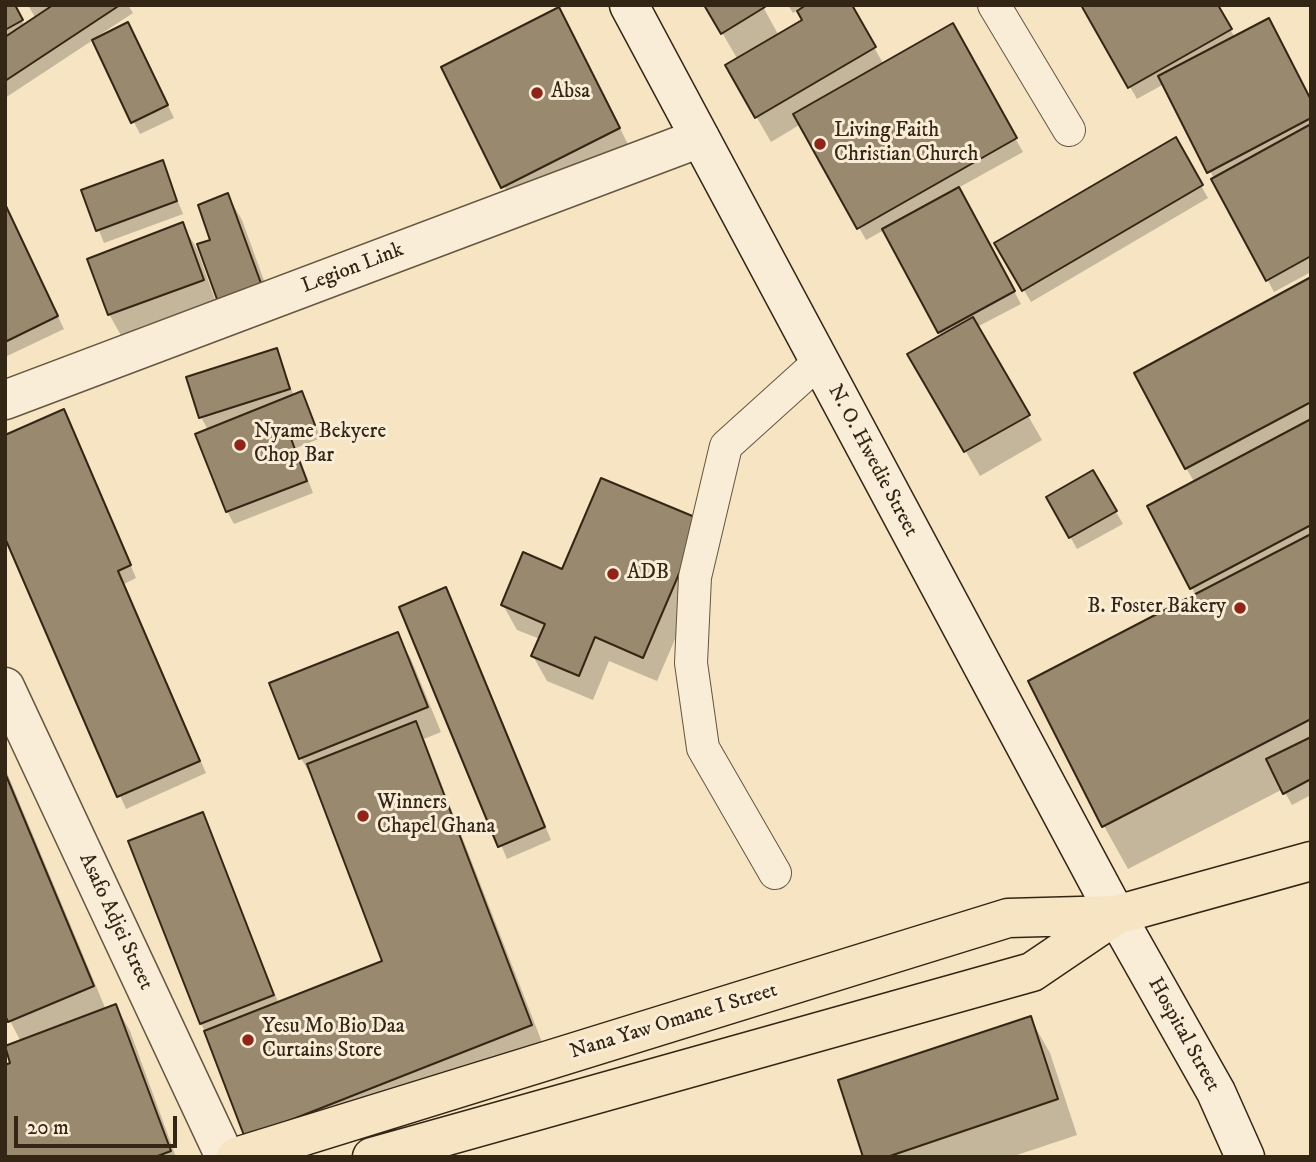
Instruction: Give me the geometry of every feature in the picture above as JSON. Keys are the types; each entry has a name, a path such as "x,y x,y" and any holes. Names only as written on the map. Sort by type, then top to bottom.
{"main road":[{"name":"Nana Yaw Omane I Street","path":"236,1157 1008,918 1116,915 1311,861"},
{"name":"Nana Yaw Omane I Street","path":"372,1157 1031,972 1116,915"}],"street":[{"name":"N. O. Hwedie Street","path":"629,5 1116,915"},
{"name":"Legion Link","path":"5,400 700,138"},
{"name":"Asafo Adjei Street","path":"5,687 225,1157"},
{"name":"Hospital Street","path":"1116,915 1216,1092 1245,1157"}],"lane":[{"path":"994,5 1069,130"},
{"path":"775,873 703,748 691,663 695,577 726,446 819,362"}],"building":[{"path":"5,5 15,5 23,20 5,30"},
{"path":"53,5 120,5 5,81 5,37"},
{"path":"704,5 764,5 765,7 721,34"},
{"path":"806,5 852,5 876,47 755,118 725,65 802,20 797,11"},
{"path":"1081,5 1218,5 1232,29 1128,88"},
{"path":"559,7 620,128 501,188 441,67"},
{"path":"1269,18 1311,100 1311,118 1207,173 1158,76"},
{"path":"128,22 168,105 131,123 92,40"},
{"path":"953,23 1017,138 857,229 793,114"},
{"path":"1311,124 1311,256 1266,281 1211,179"},
{"path":"1176,137 1203,185 1022,291 994,243"},
{"path":"163,160 177,201 96,231 81,190"},
{"path":"959,187 1015,291 938,333 882,229"},
{"path":"228,193 262,286 218,302 197,244 210,240 198,205"},
{"path":"5,204 58,316 5,342"},
{"path":"183,222 204,280 108,315 87,259"},
{"path":"1311,277 1311,402 1185,469 1134,373"},
{"path":"973,317 1030,415 964,452 907,354"},
{"path":"277,348 290,389 199,418 186,377"},
{"path":"302,391 315,425 290,436 307,481 226,512 195,434"},
{"path":"64,409 131,565 118,571 200,761 117,797 5,538 5,435"},
{"path":"1311,419 1311,525 1190,589 1147,506"},
{"path":"1093,470 1117,511 1069,538 1046,497"},
{"path":"601,478 702,520 643,658 595,637 579,676 531,656 545,624 501,605 523,552 562,569"},
{"name":"B. Foster Bakery","path":"1311,534 1311,719 1102,827 1028,681"},
{"path":"446,587 545,827 498,847 399,607"},
{"path":"398,632 428,707 299,759 269,683"},
{"path":"416,721 532,1025 245,1138 204,1031 382,961 307,764"},
{"path":"1311,737 1311,779 1283,794 1266,759"},
{"path":"5,773 94,986 8,1022 5,1015"},
{"path":"203,812 274,995 200,1024 128,841"},
{"path":"116,1004 171,1151 155,1157 5,1157 5,1065 10,1063 5,1046"},
{"path":"1031,1016 1058,1099 887,1157 863,1157 838,1080"}],"place":[{"name":"Absa","path":"537,93"},
{"name":"Living Faith Christian Church","path":"820,144"},
{"name":"Nyame Bekyere Chop Bar","path":"240,445"},
{"name":"ADB","path":"613,574"},
{"name":"B. Foster Bakery","path":"1240,608"},
{"name":"Winners Chapel Ghana","path":"363,816"},
{"name":"Yesu Mo Bio Daa Curtains Store","path":"248,1040"}]}
